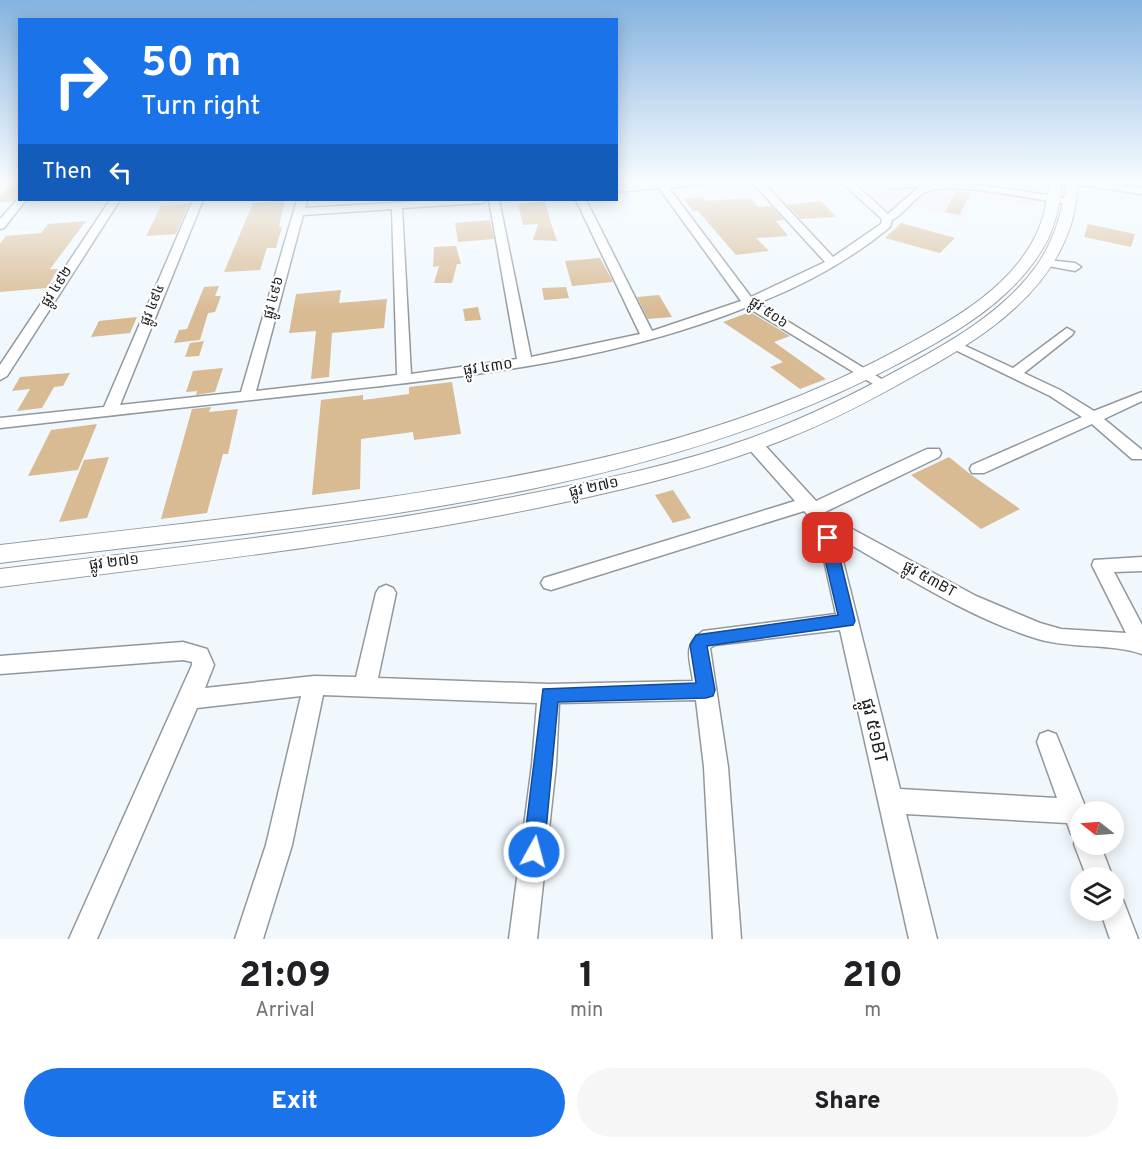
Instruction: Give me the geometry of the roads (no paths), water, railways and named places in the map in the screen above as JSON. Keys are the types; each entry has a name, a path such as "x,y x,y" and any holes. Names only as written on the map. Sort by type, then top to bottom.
{"main road":[{"name":"ផ្លូវ ២៧១","path":"0,554 469,493 607,465 740,428 864,375 938,335 997,295 1027,262 1049,225"},
{"name":"ផ្លូវ ២៧១","path":"0,578 316,538 473,515 631,480 754,444 884,386 954,346 1015,300 1050,259 1058,225"}],"street":[{"name":"ផ្លូវ ៤៩២","path":"0,376 99,225"},
{"name":"ផ្លូវ ៤៩៤","path":"110,411 188,225"},
{"name":"ផ្លូវ ៤៩៦","path":"247,396 294,225"},
{"path":"400,225 404,379"},
{"path":"499,225 525,363"},
{"path":"593,225 648,336"},
{"name":"ផ្លូវ ៥០៦","path":"691,225 749,303 884,386"},
{"path":"797,225 832,263"},
{"name":"ផ្លូវ ៤៣០","path":"0,423 404,379 525,363 648,336 749,303 832,263 867,242 886,225"},
{"path":"1050,259 1076,264"},
{"path":"1016,373 1067,332"},
{"path":"954,346 1016,373 1094,418 1138,455"},
{"path":"978,469 1142,396"},
{"name":"ផ្លូវ ៥៣BT","path":"754,444 815,512 969,602 1036,630 1076,639 1142,643"},
{"path":"551,583 815,512 933,453"},
{"name":"ផ្លូវ ៥១BT","path":"815,512 847,621 923,939"},
{"name":"ផ្លូវ ៥៣BT","path":"1142,564 1101,565 1142,643"},
{"path":"365,686 386,593"},
{"path":"727,939 717,767 699,645 702,640 847,621"},
{"path":"0,665 183,651 200,655 202,665 190,699 83,939"},
{"path":"190,699 314,685 549,694 706,690"},
{"path":"249,939 279,845 314,685"},
{"path":"523,939 544,765 549,694"},
{"path":"1048,742 1071,801"},
{"path":"890,801 1070,817"},
{"path":"1117,921 1124,939"}]}
